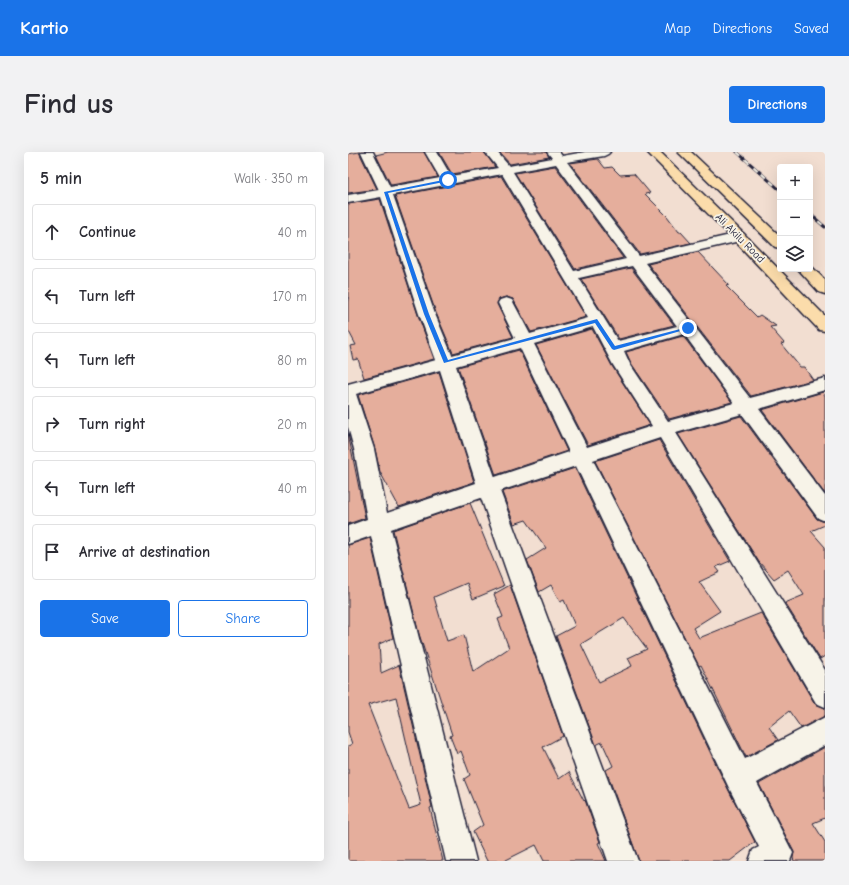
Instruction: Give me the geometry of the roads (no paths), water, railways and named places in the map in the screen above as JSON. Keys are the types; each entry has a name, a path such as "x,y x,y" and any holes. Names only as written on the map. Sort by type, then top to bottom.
{"main road":[{"name":"Ali Akilu Road","path":"653,152 739,237 825,326"},
{"name":"Ali Akilu Road","path":"684,152 777,241"},
{"path":"809,272 825,289"}],"street":[{"path":"367,152 386,192 488,487 623,861"},
{"path":"431,152 448,180"},
{"path":"491,152 505,169 614,348 622,365 664,429 825,694"},
{"path":"348,199 505,169 556,156 604,152"},
{"path":"556,156 688,328 825,512"},
{"path":"570,276 739,237"},
{"path":"506,304 739,778 775,858"},
{"path":"348,390 523,340 597,321"},
{"path":"614,348 688,328"},
{"path":"348,535 664,429 825,384"},
{"path":"348,394 364,449 379,525 461,861"},
{"path":"739,778 825,730"}],"railway":[{"path":"737,152 777,187"},
{"path":"813,217 825,227"}]}
